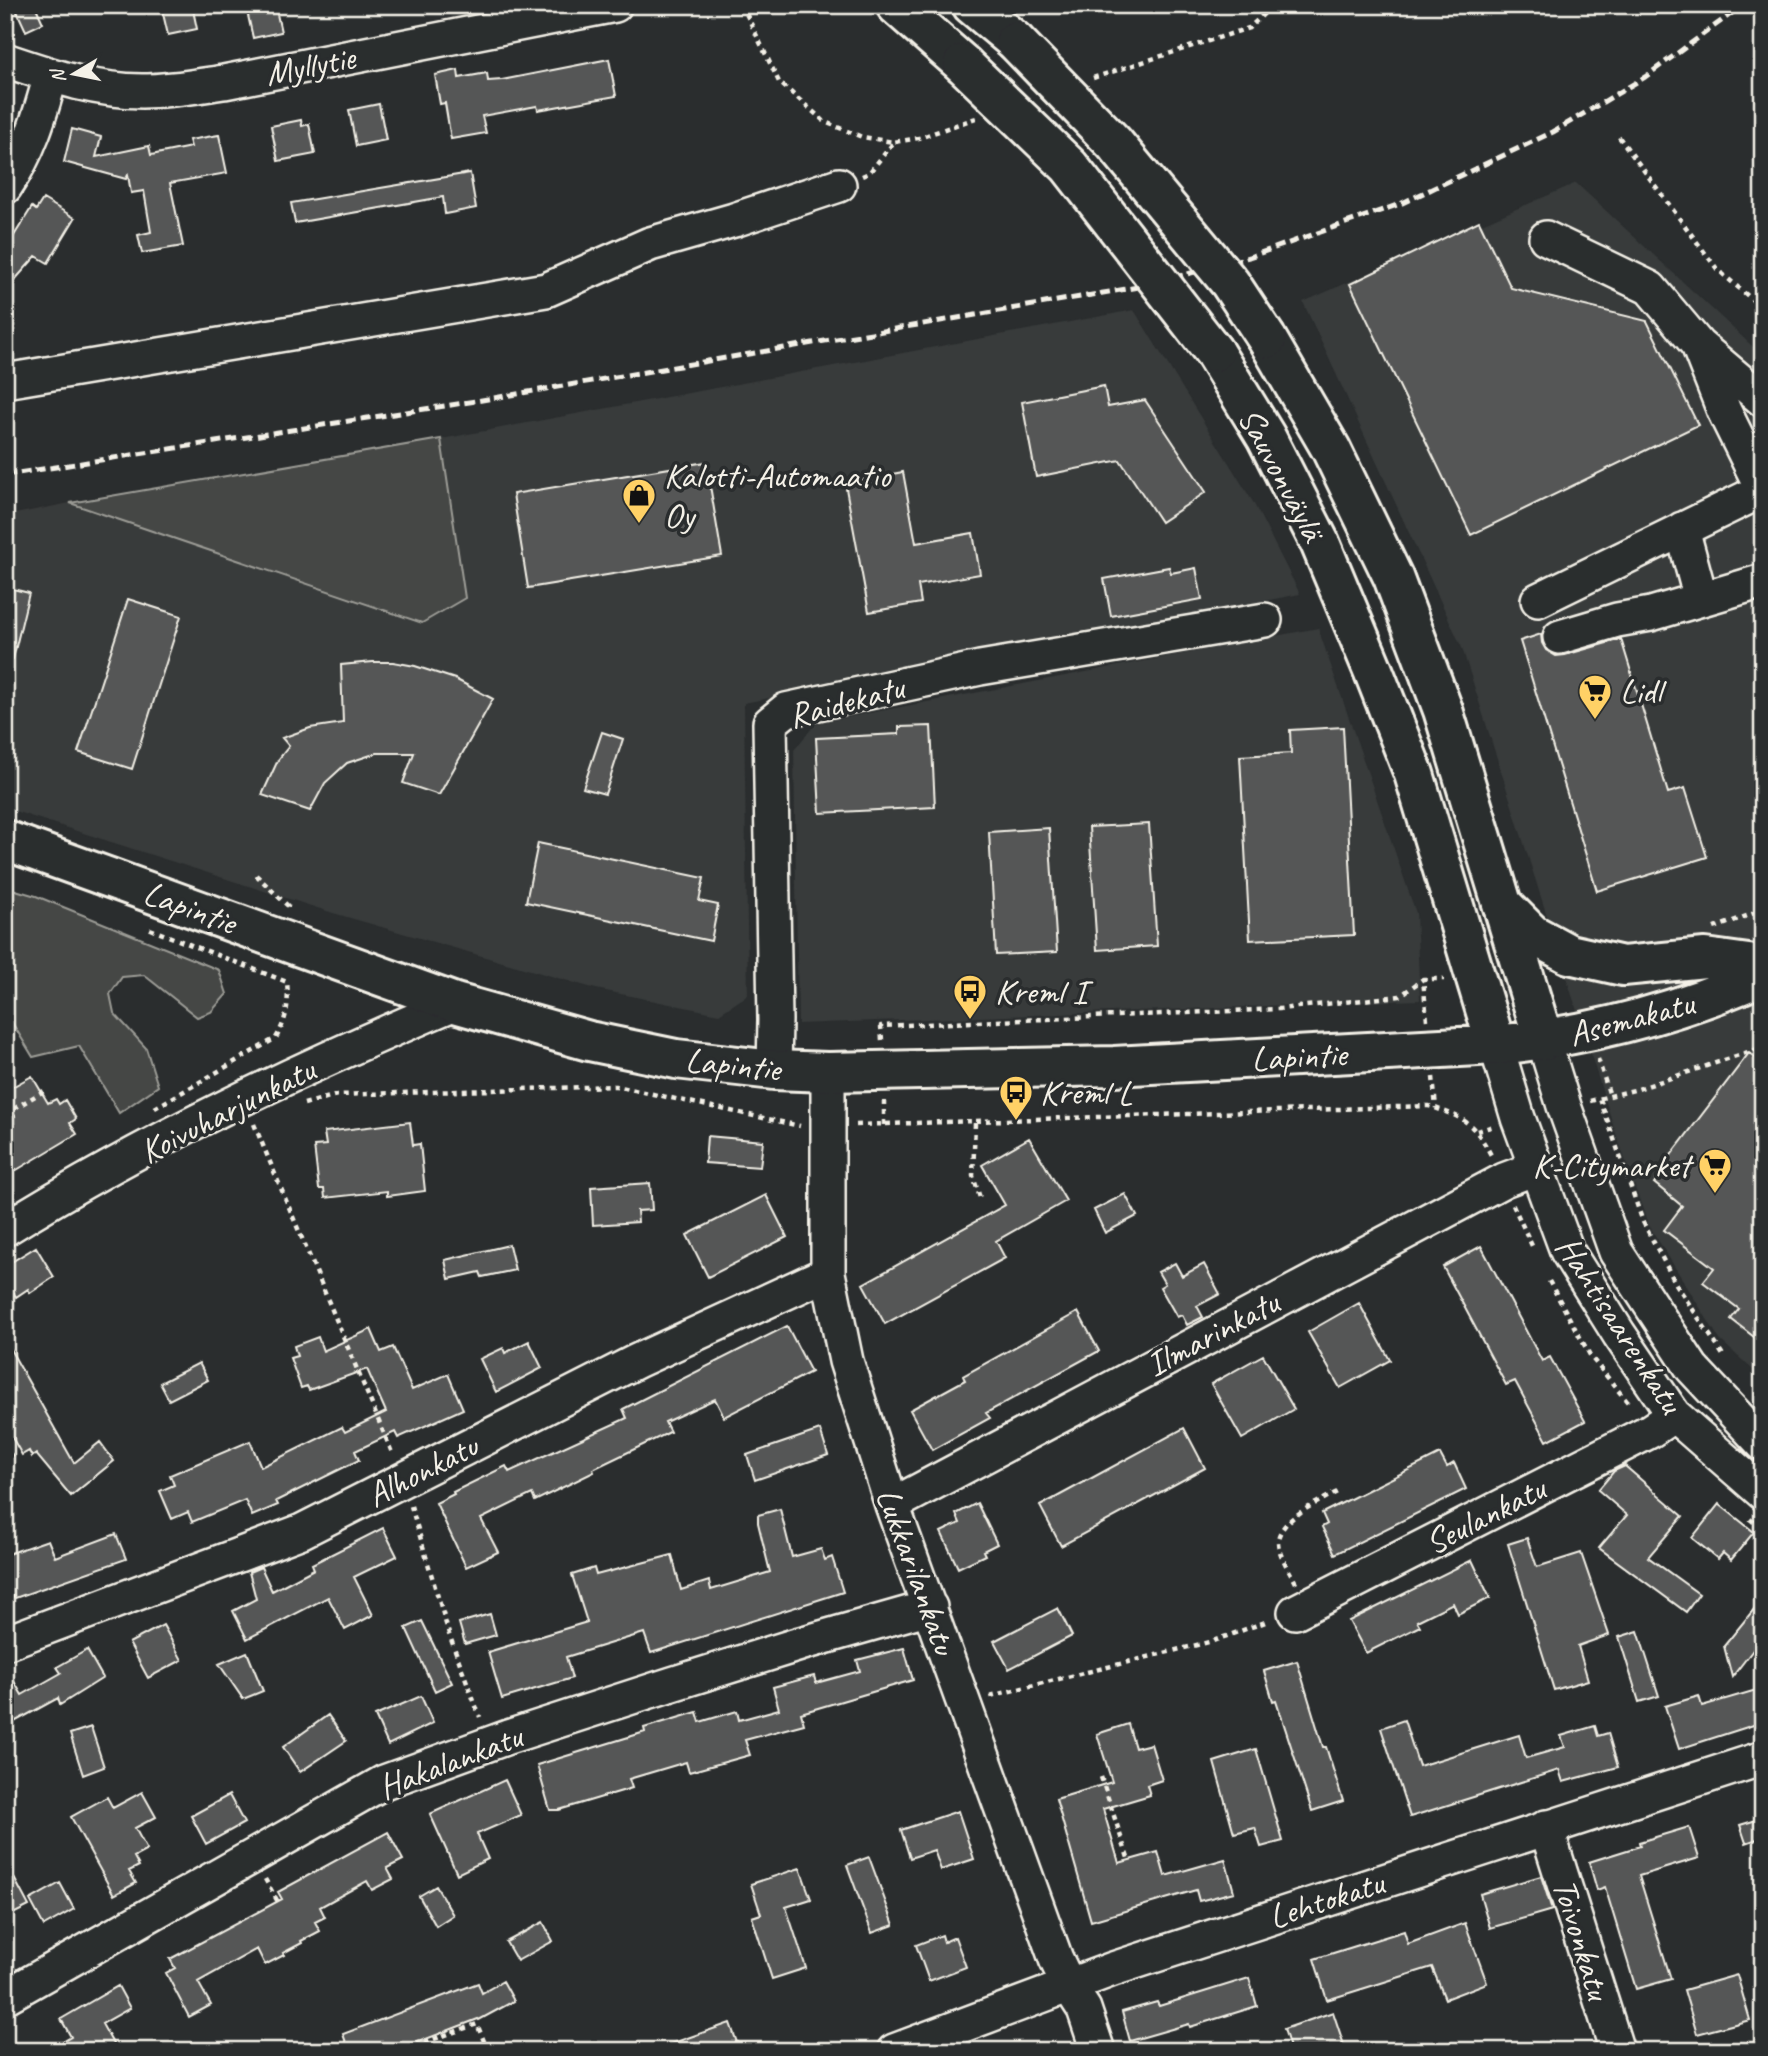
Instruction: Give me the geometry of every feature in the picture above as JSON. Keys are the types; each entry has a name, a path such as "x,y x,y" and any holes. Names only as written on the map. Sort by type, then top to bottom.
{"main road":[{"name":"Sauvonväylä","path":"896,5 1069,166 1214,352 1266,436 1320,543 1415,774 1496,1045"},
{"name":"Sauvonväylä","path":"972,5 1015,41 1114,143 1230,283 1267,339 1331,449 1393,577 1443,710 1544,1041"},
{"name":"Lapintie","path":"5,840 455,1003 589,1041 676,1059 774,1070 828,1072 1114,1066 1496,1045"},
{"path":"1503,905 1532,934 1569,954 1623,966 1705,958 1763,966"},
{"name":"Asemakatu","path":"1496,1045 1544,1041 1635,1022 1763,975"}],"street":[{"name":"Myllytie","path":"5,60 82,84 114,90 168,90 224,82 615,5"},
{"path":"5,187 39,122 51,75"},
{"path":"5,381 545,290 650,244 734,220 839,185"},
{"path":"1546,239 1650,288 1698,345 1763,400"},
{"path":"1538,600 1763,490 1724,411 1698,345"},
{"path":"1682,529 1701,599"},
{"path":"1560,637 1763,581"},
{"name":"Raidekatu","path":"774,1070 770,723 786,710 980,668 1265,620"},
{"name":"Koivuharjunkatu","path":"5,1229 40,1207 252,1115 396,1027 455,1003"},
{"name":"Hahtisaarenkatu","path":"1544,1041 1616,1252 1692,1368 1763,1444"},
{"name":"Hahtisaarenkatu","path":"1496,1045 1566,1251 1674,1415 1763,1493"},
{"name":"Lukkarilankatu","path":"828,1072 828,1273 846,1361 892,1505 1056,1959 1084,2009 1098,2051"},
{"name":"Ilmarinkatu","path":"892,1505 1504,1180 1536,1168"},
{"name":"Alhonkatu","path":"5,1643 302,1531 637,1361 828,1273"},
{"name":"Seulankatu","path":"1301,1608 1650,1431 1674,1415"},
{"name":"Hakalankatu","path":"5,1997 384,1782 776,1651 930,1607"},
{"name":"Lehtokatu","path":"894,2051 1069,1986 1546,1827 1763,1758"},
{"name":"Toivonkatu","path":"1546,1827 1617,2051"}],"path":[{"path":"1619,137 1717,269 1763,309"},
{"path":"839,185 869,173 894,142"},
{"path":"881,1026 1279,1009 1400,996 1423,979"},
{"path":"146,1113 276,1038 284,1023 289,1003 287,982"},
{"path":"1732,1368 1676,1284 1643,1222 1600,1099 1763,1047"},
{"path":"295,1107 337,1096 616,1086 808,1128"},
{"path":"5,1114 21,1108 47,1089"},
{"path":"884,1102 884,1125"},
{"path":"849,1126 1429,1106 1454,1115 1477,1130"},
{"path":"252,1115 403,1479 449,1633 489,1745"},
{"path":"975,1123 973,1176 981,1201"},
{"path":"5,1445 14,1460"},
{"path":"965,1702 1213,1641 1301,1608 1278,1541 1282,1527 1341,1490"},
{"path":"1101,1777 1128,1858"},
{"path":"426,2051 423,2043 477,2024 488,2051"}],"shaded area":[{"path":"1576,183 1763,356 1763,1379 1720,1340 1648,1224 1616,1134 1462,648 1303,302"},
{"path":"1134,310 1253,502 1300,594 744,703 748,995 719,1014 596,989 333,913 5,808 5,516 70,503 422,623 465,598 441,439"},
{"path":"441,439 465,598 422,623 70,503"},
{"path":"1318,628 1416,913 1420,1000 798,1024 794,750 816,723"},
{"path":"5,887 36,896 219,970 227,994 211,1012 197,1017 144,975 122,977 110,994 114,1013 146,1048 158,1086 119,1113 79,1046 33,1057 5,1011"}],"building":[{"path":"14,5 35,5 43,23 26,31"},
{"path":"161,5 192,5 197,29 168,35"},
{"path":"253,5 275,5 281,32 253,38 247,11 254,9"},
{"path":"609,59 616,96 538,110 537,106 482,116 486,133 451,139 445,103 440,104 435,75 458,70 459,78 487,73 488,81 502,80"},
{"path":"379,104 386,140 356,146 349,110"},
{"path":"301,120 302,126 309,124 315,154 278,161 271,126"},
{"path":"72,129 101,137 96,157 149,146 151,155 191,147 189,140 219,135 227,173 170,183 183,246 142,253 138,235 151,232 144,191 131,193 128,175 126,179 64,162"},
{"path":"470,173 476,208 445,214 443,197 295,223 291,203"},
{"path":"43,199 75,218 48,263 36,256 5,291 5,250 32,207 36,210"},
{"path":"1479,221 1511,288 1647,321 1698,425 1471,535 1350,284"},
{"path":"1104,386 1108,407 1145,400 1206,492 1161,522 1120,460 1036,477 1022,402"},
{"path":"706,462 722,556 528,588 513,494"},
{"path":"903,472 916,543 973,533 980,574 918,585 921,603 869,612 845,483"},
{"path":"1169,567 1171,573 1196,568 1202,599 1111,616 1104,579"},
{"path":"5,587 29,593 13,659 5,658"},
{"path":"128,599 181,616 132,769 78,752"},
{"name":"Lidl","path":"1541,634 1546,650 1556,656 1621,639 1668,793 1685,788 1707,857 1597,891 1520,641"},
{"path":"373,662 415,666 455,679 493,699 439,795 403,783 414,753 377,753 347,763 325,783 310,811 262,795 278,760 289,746 282,738 310,728 343,723 341,665"},
{"path":"931,726 935,807 820,813 816,738 899,734 899,727"},
{"path":"1343,727 1354,935 1250,940 1240,756 1291,753 1290,730"},
{"path":"602,732 623,739 605,794 583,788"},
{"path":"1149,824 1157,946 1097,950 1089,827"},
{"path":"1049,828 1057,952 996,955 989,832"},
{"path":"538,843 704,878 699,901 718,905 711,941 526,902"},
{"name":"K-Citymarket","path":"1749,1053 1763,1063 1763,1344 1731,1319 1739,1309 1703,1282 1714,1268 1664,1230 1682,1206 1654,1183 1662,1173 1659,1171"},
{"path":"32,1076 48,1103 56,1099 59,1104 65,1100 76,1119 70,1123 77,1134 15,1171 5,1155 5,1121 15,1116 5,1099 5,1091"},
{"path":"410,1122 413,1145 420,1144 425,1191 387,1196 387,1191 325,1198 324,1189 319,1189 314,1146 326,1145 324,1132"},
{"path":"707,1136 763,1141 760,1167 705,1163"},
{"path":"1029,1138 1066,1201 996,1241 1005,1258 885,1324 863,1284 1005,1205 982,1165"},
{"path":"650,1183 652,1210 637,1211 638,1222 593,1225 591,1187"},
{"path":"1125,1194 1137,1216 1105,1233 1094,1210"},
{"path":"766,1195 787,1237 708,1277 687,1235"},
{"path":"509,1245 515,1270 482,1277 480,1272 449,1279 445,1260"},
{"path":"1481,1246 1542,1361 1550,1357 1585,1421 1547,1441 1515,1381 1506,1385 1443,1267"},
{"path":"36,1247 54,1277 30,1293 28,1289 16,1297 5,1278 5,1266"},
{"path":"1175,1263 1182,1276 1204,1264 1220,1294 1197,1306 1203,1317 1187,1325 1182,1315 1177,1317 1160,1287 1165,1284 1158,1272"},
{"path":"1359,1303 1390,1360 1340,1388 1308,1332"},
{"path":"1078,1312 1099,1351 986,1413 990,1418 932,1450 910,1410 965,1380 963,1376"},
{"path":"787,1326 811,1372 724,1417 715,1399 665,1422 670,1432 593,1469 594,1472 535,1501 532,1494 481,1519 498,1552 466,1567 436,1503 506,1466 509,1472 627,1418 623,1409"},
{"path":"371,1329 381,1352 393,1347 412,1390 448,1374 463,1409 398,1438 395,1432 355,1451 359,1460 276,1501 278,1505 252,1516 245,1500 192,1522 188,1512 172,1519 160,1491 174,1485 170,1475 250,1441 261,1467 342,1427 345,1432 386,1412 367,1369 309,1390 307,1386 301,1388 290,1358 297,1356 294,1346 318,1337 323,1351"},
{"path":"5,1340 74,1463 100,1442 114,1461 71,1496 36,1454 32,1457 29,1451 22,1455 5,1425"},
{"path":"529,1341 542,1368 496,1392 480,1359 503,1348 505,1353"},
{"path":"1263,1355 1294,1409 1242,1439 1211,1384"},
{"path":"199,1363 208,1380 169,1400 160,1383"},
{"path":"1184,1428 1205,1468 1061,1546 1040,1506"},
{"path":"820,1430 828,1455 755,1480 747,1455"},
{"path":"1440,1454 1447,1467 1454,1463 1466,1489 1335,1554 1322,1527 1327,1524 1322,1513"},
{"path":"1625,1466 1683,1516 1648,1557 1699,1594 1686,1612 1599,1548 1627,1515 1598,1490 1614,1471"},
{"path":"977,1503 997,1544 983,1551 985,1555 958,1568 941,1532 960,1523 956,1514"},
{"path":"1719,1504 1754,1532 1731,1560 1723,1553 1718,1559 1692,1538"},
{"path":"780,1509 792,1557 821,1549 825,1560 832,1557 843,1592 651,1653 644,1633 566,1657 572,1678 502,1699 488,1652 587,1622 572,1575 594,1568 596,1575 672,1555 681,1590 709,1581 711,1590 770,1572 758,1515"},
{"path":"383,1528 397,1556 354,1577 373,1615 345,1630 328,1597 247,1639 233,1611 256,1599 249,1572 261,1567 272,1591 314,1569 312,1564"},
{"path":"116,1534 126,1559 5,1600 5,1555 48,1540 55,1557"},
{"path":"1527,1538 1537,1567 1581,1553 1609,1635 1578,1646 1588,1680 1554,1690 1508,1544"},
{"path":"1472,1560 1490,1598 1458,1614 1453,1603 1417,1621 1420,1626 1366,1653 1349,1621"},
{"path":"1763,1598 1763,1637 1732,1677 1724,1646"},
{"path":"1058,1608 1072,1636 1009,1669 994,1641"},
{"path":"490,1614 496,1635 465,1644 459,1623"},
{"path":"422,1621 452,1683 435,1691 406,1628"},
{"path":"163,1625 182,1660 148,1678 129,1643"},
{"path":"1638,1631 1659,1696 1639,1702 1619,1637"},
{"path":"904,1648 913,1680 801,1713 804,1724 745,1740 750,1755 689,1772 686,1762 629,1779 632,1788 559,1810 550,1810 537,1765 645,1732 644,1728 697,1712 700,1722 737,1711 739,1720 779,1709 773,1687 814,1676 816,1683 860,1671 857,1660"},
{"path":"87,1650 103,1678 60,1705 58,1698 5,1727 5,1666 22,1695 61,1673 57,1667"},
{"path":"247,1652 263,1691 243,1699 219,1664"},
{"path":"1297,1661 1323,1747 1326,1747 1343,1801 1312,1811 1264,1671"},
{"path":"1763,1688 1763,1722 1679,1749 1665,1706 1699,1696 1702,1706"},
{"path":"421,1696 433,1723 388,1745 375,1716"},
{"path":"328,1715 346,1741 300,1772 283,1747"},
{"path":"1404,1720 1419,1766 1519,1735 1526,1758 1565,1747 1561,1736 1595,1726 1598,1736 1608,1733 1618,1767 1563,1782 1559,1770 1410,1817 1381,1728"},
{"path":"1128,1724 1135,1748 1151,1744 1162,1780 1147,1785 1150,1795 1103,1809 1119,1863 1158,1852 1165,1876 1225,1859 1234,1892 1199,1901 1196,1890 1091,1921 1056,1799 1112,1782 1097,1734"},
{"path":"91,1727 104,1767 83,1775 70,1734"},
{"path":"1256,1749 1283,1841 1261,1847 1255,1828 1234,1833 1214,1762"},
{"path":"505,1780 521,1815 477,1834 488,1859 457,1874 430,1814"},
{"path":"142,1792 156,1817 135,1828 147,1850 134,1857 139,1866 129,1871 136,1883 114,1895 71,1817 107,1797 113,1808"},
{"path":"229,1795 244,1823 206,1844 191,1816"},
{"path":"958,1811 974,1859 941,1870 934,1850 910,1858 901,1830"},
{"path":"1763,1818 1763,1837 1746,1843 1740,1825"},
{"path":"1689,1827 1699,1858 1639,1876 1671,1979 1636,1989 1605,1887 1597,1890 1589,1862 1640,1846 1639,1842"},
{"path":"388,1832 403,1860 387,1868 393,1879 372,1890 367,1881 320,1907 325,1917 315,1922 320,1931 283,1953 284,1955 265,1965 257,1949 198,1982 211,2005 189,2017 166,1973 175,1968 170,1959 282,1899 278,1892"},
{"path":"869,1857 894,1925 872,1933 847,1865"},
{"path":"5,1861 29,1906 5,1918"},
{"path":"800,1868 811,1899 786,1907 806,1968 772,1979 752,1917 761,1914 751,1884"},
{"path":"1541,1876 1552,1910 1490,1928 1480,1894"},
{"path":"60,1883 74,1909 44,1926 30,1900"},
{"path":"436,1886 453,1915 436,1926 419,1896"},
{"path":"543,1922 553,1941 517,1961 506,1942"},
{"path":"1465,1923 1487,1983 1445,1999 1432,1967 1327,2000 1314,1959 1404,1931 1408,1944"},
{"path":"942,1935 944,1942 955,1937 966,1967 929,1981 916,1945"},
{"path":"1737,1975 1750,2020 1697,2034 1684,1990"},
{"path":"1249,1978 1257,2006 1190,2027 1189,2024 1130,2041 1122,2012 1157,2002 1159,2006"},
{"path":"503,1981 514,2001 479,2020 418,2042 422,2051 349,2051 343,2034 478,1983 482,1993"},
{"path":"118,1986 130,2008 102,2024 117,2051 47,2051 71,2037 61,2019"},
{"path":"1333,2012 1346,2051 1291,2051 1284,2029"},
{"path":"730,2023 740,2051 659,2051 659,2048"}],"railway":[{"path":"5,475 476,401 1144,286 1249,257 1400,204 1553,132 1645,77 1743,5"}],"place":[{"name":"Kalotti-Automaatio Oy","path":"639,525"},
{"name":"Lidl","path":"1595,721"},
{"name":"Kreml I","path":"970,1021"},
{"name":"Kreml L","path":"1016,1122"},
{"name":"K-Citymarket","path":"1715,1195"}]}
